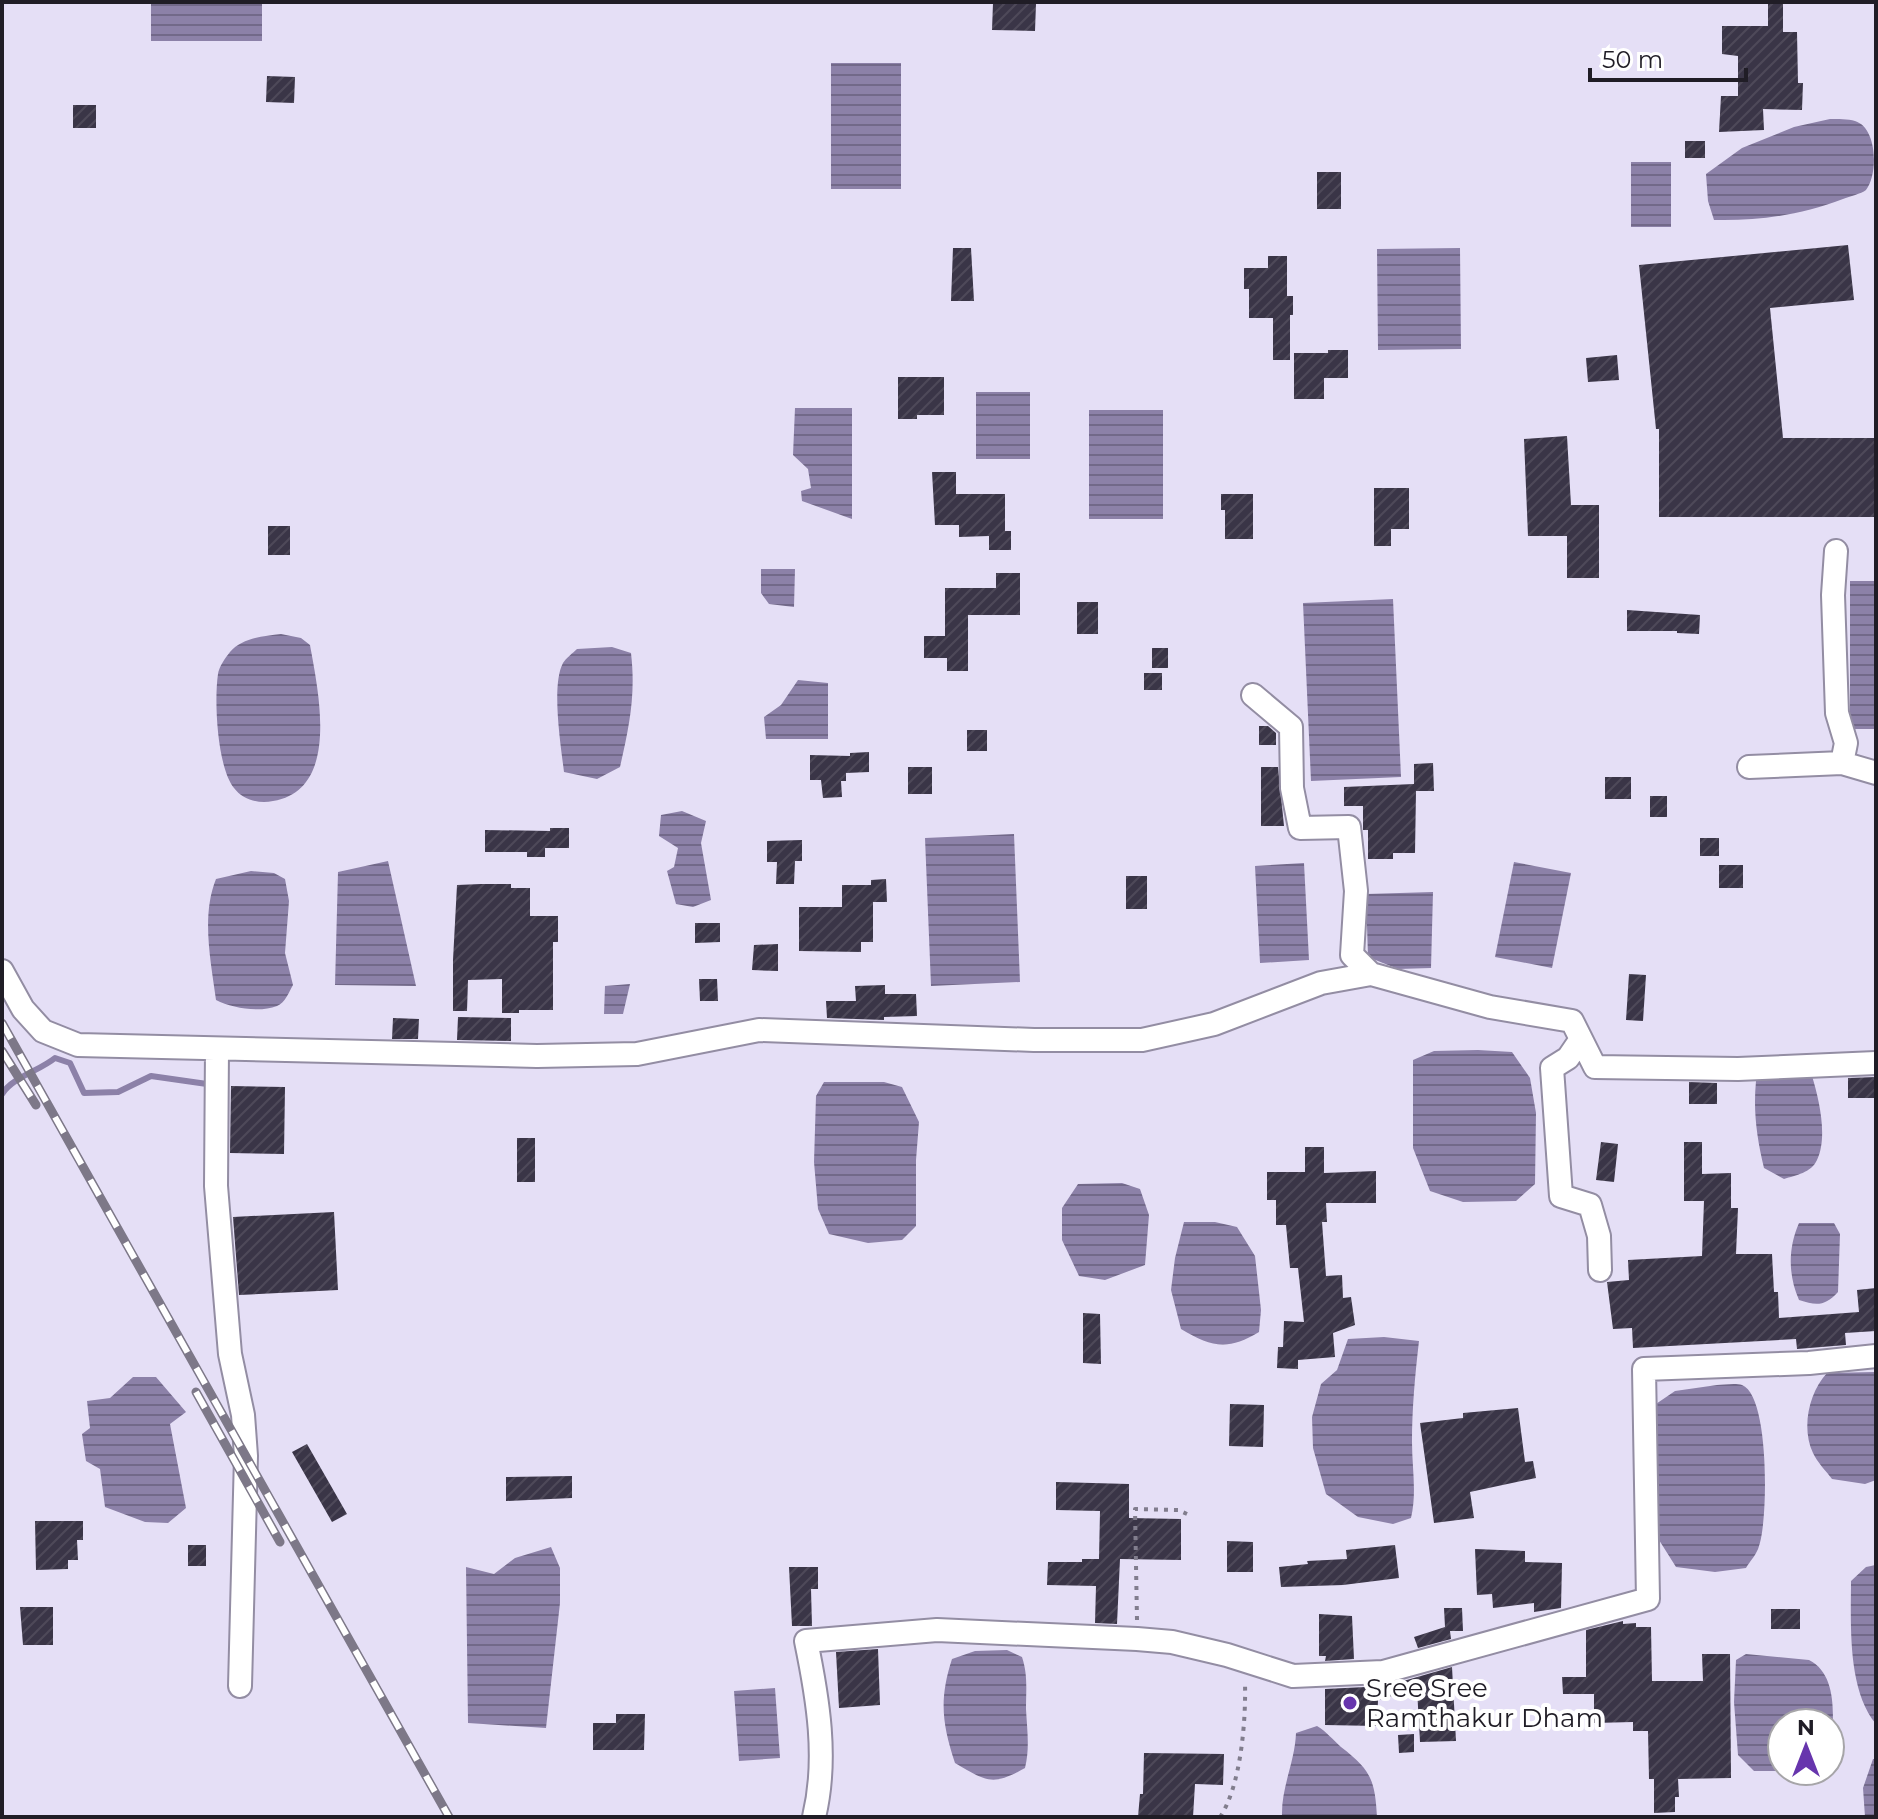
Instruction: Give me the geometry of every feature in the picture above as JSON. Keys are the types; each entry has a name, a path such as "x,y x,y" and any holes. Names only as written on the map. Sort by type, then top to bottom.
{"street":[{"path":"1836,551 1833,595 1837,713 1846,743 1842,763"},
{"path":"1253,695 1291,727 1292,788 1300,828 1349,827 1356,891 1352,955 1371,974"},
{"path":"1749,767 1842,763 1876,773"},
{"path":"2,971 23,1009 43,1031 78,1045 537,1056 637,1054 759,1030 1034,1040 1142,1040 1214,1024 1321,983 1371,974 1490,1007 1572,1021 1595,1067 1738,1069 1876,1063"},
{"path":"1581,1039 1568,1058 1552,1068 1558,1176 1561,1196 1590,1205 1599,1236 1600,1270"},
{"path":"217,1049 216,1186 230,1354 243,1415 246,1456 240,1686"},
{"path":"814,1817 820,1792 821,1734 806,1641 937,1630 1137,1639 1172,1642 1293,1676 1383,1672 1648,1599 1644,1369 1809,1363 1876,1356"}],"path":[{"path":"1137,1639 1135,1509 1178,1510 1187,1514"},
{"path":"1220,1817 1234,1790 1236,1777 1246,1704 1244,1660"}],"shaded area":[{"path":"151,2 262,2 262,41 151,41"},
{"path":"831,63 901,63 901,189 831,189"},
{"path":"1830,119 1855,121 1863,125 1868,133 1874,163 1866,190 1795,213 1714,220 1708,201 1706,174 1742,148 1794,127"},
{"path":"1631,162 1671,162 1671,227 1631,227"},
{"path":"1460,248 1461,349 1378,350 1377,249"},
{"path":"976,392 1030,392 1030,459 976,459"},
{"path":"795,408 852,408 852,519 802,501 801,491 811,488 808,469 793,455"},
{"path":"1089,410 1163,410 1163,519 1089,519"},
{"path":"761,569 795,569 794,607 769,604 761,593"},
{"path":"1850,581 1876,581 1876,729 1850,729"},
{"path":"1393,599 1401,777 1311,781 1303,603"},
{"path":"281,634 301,638 310,645 320,711 320,736 317,759 309,778 294,793 262,802 238,792 228,778 220,750 216,700 218,674 235,647 253,638"},
{"path":"612,647 631,653 633,683 620,767 597,779 564,772 557,701 559,673 563,663 577,649"},
{"path":"798,680 828,683 828,739 766,739 764,717 781,705"},
{"path":"682,811 706,821 701,843 711,900 693,907 676,904 667,871 674,867 678,848 659,836 661,815"},
{"path":"1014,834 1020,982 931,986 925,838"},
{"path":"388,861 416,986 335,985 338,872"},
{"path":"1514,862 1571,873 1552,968 1495,957"},
{"path":"1304,863 1309,960 1260,963 1255,866"},
{"path":"251,871 274,873 285,879 289,901 285,953 293,985 280,1005 262,1009 238,1007 216,1000 208,939 211,893 216,879"},
{"path":"1433,892 1431,968 1398,969 1368,957 1366,894"},
{"path":"630,984 623,1014 604,1014 605,986"},
{"path":"1434,1051 1512,1052 1530,1078 1536,1113 1535,1184 1516,1201 1463,1202 1430,1191 1413,1148 1413,1060"},
{"path":"1812,1076 1820,1107 1822,1140 1817,1160 1811,1168 1784,1179 1764,1168 1756,1125 1755,1092 1756,1081"},
{"path":"824,1082 884,1082 902,1087 919,1122 916,1226 902,1240 868,1243 829,1234 818,1209 814,1162 816,1096"},
{"path":"1122,1183 1140,1189 1149,1215 1145,1265 1105,1280 1079,1276 1062,1240 1062,1208 1078,1184"},
{"path":"1184,1222 1215,1222 1237,1227 1255,1256 1261,1310 1259,1332 1238,1342 1220,1344 1201,1340 1181,1329 1171,1290"},
{"path":"1799,1223 1834,1223 1840,1234 1838,1292 1825,1302 1816,1304 1799,1300 1795,1291 1791,1252"},
{"path":"1384,1337 1419,1341 1412,1442 1413,1509 1411,1518 1393,1524 1358,1517 1326,1494 1313,1448 1312,1417 1321,1384 1337,1370 1348,1339"},
{"path":"1876,1372 1876,1480 1865,1484 1832,1479 1817,1460 1809,1443 1807,1422 1811,1400 1827,1373"},
{"path":"133,1377 156,1377 186,1412 170,1424 186,1508 168,1523 145,1522 105,1507 100,1469 86,1461 82,1434 90,1428 87,1401 110,1398"},
{"path":"1742,1385 1751,1394 1762,1434 1765,1487 1762,1533 1755,1555 1746,1568 1715,1572 1676,1567 1659,1540 1653,1406 1675,1391"},
{"path":"551,1547 560,1568 560,1603 546,1728 468,1723 466,1567 494,1574 515,1558"},
{"path":"1876,1565 1876,1724 1867,1710 1855,1675 1851,1581 1866,1567"},
{"path":"1007,1650 1022,1657 1025,1670 1027,1761 1025,1768 1004,1778 982,1778 955,1763 945,1724 945,1687 952,1659 975,1651"},
{"path":"1746,1654 1809,1660 1824,1674 1831,1693 1832,1707 1766,1707 1766,1771 1754,1771 1738,1755 1734,1702 1736,1660"},
{"path":"775,1688 780,1758 739,1761 734,1691"},
{"path":"1317,1726 1351,1755 1370,1777 1377,1817 1282,1817 1296,1733"},
{"path":"1873,1759 1876,1759 1876,1817 1865,1817 1863,1788"}],"building":[{"path":"1768,2 1783,2 1783,32 1797,32 1798,83 1803,83 1802,110 1763,109 1764,130 1719,132 1721,96 1738,96 1738,56 1722,54 1722,26 1768,26"},
{"path":"993,3 1036,4 1035,31 992,30"},
{"path":"267,76 295,77 294,103 266,102"},
{"path":"73,105 96,105 96,128 73,128"},
{"path":"1685,141 1705,141 1705,158 1685,158"},
{"path":"1317,172 1341,172 1341,209 1317,209"},
{"path":"1848,245 1854,300 1770,308 1783,438 1876,438 1876,517 1659,517 1659,429 1656,429 1639,265"},
{"path":"953,248 971,248 974,301 951,301"},
{"path":"1268,256 1287,256 1287,296 1293,296 1290,360 1273,360 1273,318 1249,318 1249,289 1244,289 1244,268 1268,268"},
{"path":"1328,350 1348,350 1348,378 1324,378 1324,399 1294,399 1294,353 1328,353"},
{"path":"1617,355 1619,380 1588,382 1586,358"},
{"path":"898,377 944,377 944,415 898,419"},
{"path":"1567,436 1571,505 1599,505 1599,578 1567,578 1567,536 1528,536 1524,439"},
{"path":"932,472 956,472 956,494 1005,494 1005,531 1011,531 1011,550 989,550 989,536 959,537 959,525 935,525"},
{"path":"1374,488 1409,488 1409,529 1391,529 1391,546 1374,546"},
{"path":"1221,494 1253,494 1253,539 1225,539 1225,510 1221,510"},
{"path":"268,526 290,526 290,555 268,555"},
{"path":"996,573 1020,573 1020,615 968,615 968,671 947,671 947,658 924,658 924,636 945,636 945,588 996,588"},
{"path":"1077,602 1098,602 1098,634 1077,634"},
{"path":"1627,610 1700,615 1699,634 1627,631"},
{"path":"1152,648 1168,648 1168,668 1152,668"},
{"path":"1144,673 1162,673 1162,690 1144,690"},
{"path":"1259,726 1268,726 1276,733 1276,745 1259,745"},
{"path":"967,730 987,730 987,751 967,751"},
{"path":"869,752 869,772 846,773 846,781 841,781 842,797 823,798 821,780 810,780 810,755 850,756 850,753"},
{"path":"1433,763 1434,791 1416,791 1415,853 1393,853 1393,859 1368,859 1368,830 1363,830 1363,806 1344,806 1344,787 1414,784 1414,764"},
{"path":"908,767 932,767 932,794 908,794"},
{"path":"1261,767 1278,767 1284,826 1261,826"},
{"path":"1605,777 1631,777 1631,799 1605,799"},
{"path":"1650,796 1667,796 1667,817 1650,817"},
{"path":"550,828 569,828 569,848 545,848 545,857 527,857 527,852 485,852 485,830 550,831"},
{"path":"1700,838 1719,838 1719,856 1700,856"},
{"path":"802,840 802,861 795,861 794,884 776,884 777,862 767,862 767,841"},
{"path":"1719,865 1743,865 1743,888 1719,888"},
{"path":"1126,876 1147,876 1147,909 1126,909"},
{"path":"886,879 887,902 873,902 873,942 861,942 861,952 799,951 799,907 842,907 842,885 871,885 871,880"},
{"path":"511,884 511,888 530,888 530,916 558,916 558,942 553,942 553,1010 502,1013 502,979 468,980 467,1011 453,1011 457,885"},
{"path":"695,923 720,923 720,942 695,943"},
{"path":"778,944 778,971 752,970 754,945"},
{"path":"1629,974 1646,975 1643,1021 1626,1020"},
{"path":"699,979 717,979 718,1001 700,1001"},
{"path":"885,985 885,994 916,994 917,1016 884,1017 884,1020 827,1018 826,1001 856,1001 855,986"},
{"path":"458,1017 511,1018 511,1041 457,1040"},
{"path":"393,1018 419,1019 418,1039 392,1039"},
{"path":"1876,1077 1876,1098 1848,1098 1848,1078"},
{"path":"1689,1082 1717,1083 1717,1104 1689,1104"},
{"path":"231,1086 285,1087 284,1154 230,1153"},
{"path":"517,1138 535,1138 535,1182 517,1182"},
{"path":"1601,1142 1618,1144 1614,1182 1596,1180"},
{"path":"1684,1142 1702,1142 1702,1174 1731,1173 1731,1208 1738,1208 1736,1254 1772,1254 1779,1318 1859,1312 1857,1290 1876,1288 1876,1331 1845,1333 1846,1345 1797,1349 1796,1339 1633,1348 1632,1328 1613,1329 1607,1282 1629,1280 1628,1260 1702,1256 1704,1201 1684,1201"},
{"path":"1305,1147 1324,1147 1324,1173 1376,1171 1376,1203 1326,1203 1327,1222 1322,1222 1326,1276 1342,1275 1343,1298 1351,1297 1355,1325 1333,1333 1335,1357 1298,1360 1298,1369 1277,1368 1278,1347 1283,1347 1284,1321 1304,1322 1298,1268 1290,1268 1286,1225 1276,1225 1276,1200 1267,1200 1267,1172 1305,1172"},
{"path":"334,1212 338,1290 239,1295 233,1217"},
{"path":"1083,1313 1100,1314 1101,1364 1083,1363"},
{"path":"1230,1404 1264,1405 1263,1447 1229,1446"},
{"path":"1518,1408 1525,1462 1533,1461 1536,1478 1470,1492 1474,1518 1434,1523 1420,1423 1463,1418 1463,1413"},
{"path":"307,1444 347,1514 332,1522 292,1452"},
{"path":"572,1476 572,1498 506,1501 506,1477"},
{"path":"1056,1482 1129,1484 1129,1518 1181,1519 1181,1560 1120,1559 1117,1624 1095,1623 1096,1586 1047,1585 1048,1562 1099,1559 1100,1511 1056,1510"},
{"path":"35,1521 83,1521 83,1540 77,1540 78,1560 68,1560 68,1569 36,1570"},
{"path":"1227,1541 1253,1542 1253,1572 1227,1572"},
{"path":"188,1545 206,1545 206,1566 188,1566"},
{"path":"1395,1545 1399,1578 1343,1585 1281,1587 1279,1567 1308,1564 1307,1561 1347,1559 1346,1550"},
{"path":"1475,1549 1525,1551 1525,1562 1562,1563 1561,1608 1534,1612 1534,1603 1493,1608 1492,1594 1477,1595"},
{"path":"789,1567 818,1567 818,1589 811,1589 812,1626 792,1626"},
{"path":"20,1607 53,1607 53,1645 23,1645"},
{"path":"1444,1608 1462,1608 1463,1631 1450,1631 1451,1639 1418,1648 1414,1637 1445,1627"},
{"path":"1771,1609 1800,1609 1800,1629 1771,1629"},
{"path":"1319,1614 1352,1616 1354,1659 1325,1661 1326,1656 1319,1656"},
{"path":"1623,1621 1623,1624 1636,1623 1636,1627 1651,1627 1652,1681 1703,1681 1702,1654 1730,1654 1731,1778 1678,1779 1679,1797 1675,1797 1675,1812 1654,1813 1654,1779 1649,1779 1648,1731 1633,1731 1633,1722 1594,1723 1594,1694 1563,1694 1562,1677 1586,1677 1586,1630"},
{"path":"878,1649 880,1705 839,1708 836,1652"},
{"path":"1452,1667 1456,1741 1420,1742 1417,1689 1378,1700 1377,1726 1325,1725 1325,1689 1386,1686"},
{"path":"616,1714 645,1714 644,1750 593,1750 593,1723 616,1723"},
{"path":"1414,1734 1414,1752 1399,1753 1398,1735"},
{"path":"1144,1753 1224,1754 1223,1785 1195,1784 1193,1817 1138,1817 1140,1794 1143,1794"}],"waterway":[{"path":"2,1094 13,1083 55,1058 70,1063 84,1093 118,1092 151,1076 207,1084"}],"railway":[{"path":"2,1023 449,1817"},
{"path":"2,1051 36,1105"},
{"path":"196,1392 280,1542"}],"place":[{"name":"Sree Sree Ramthakur Dham","path":"1350,1703"}]}
